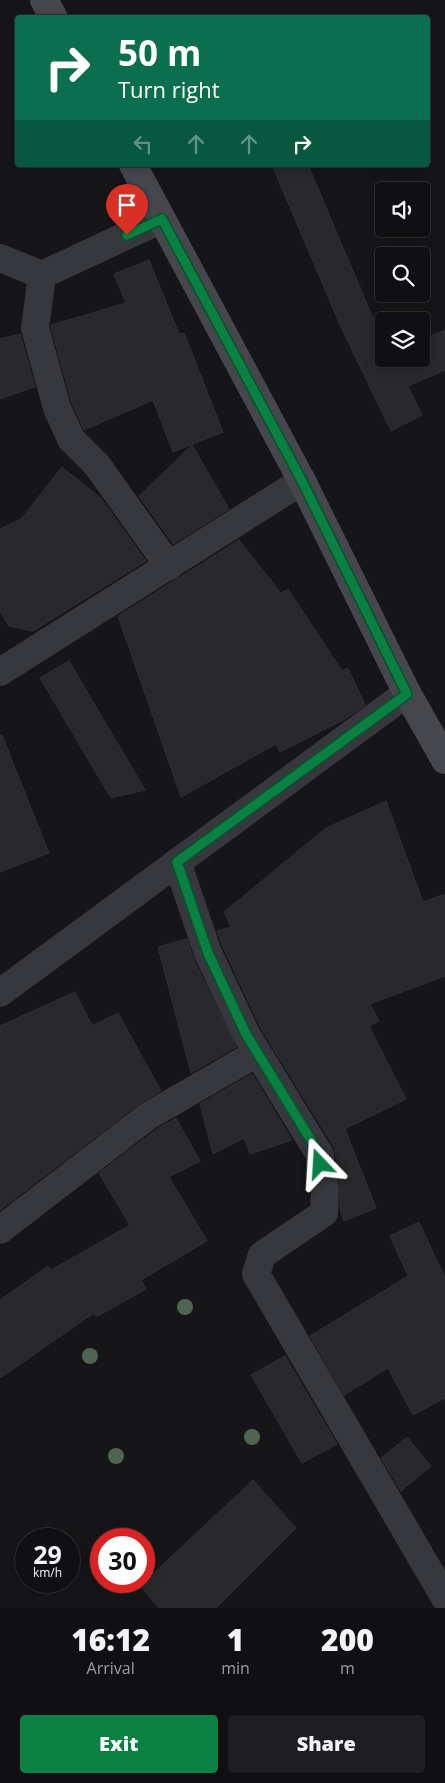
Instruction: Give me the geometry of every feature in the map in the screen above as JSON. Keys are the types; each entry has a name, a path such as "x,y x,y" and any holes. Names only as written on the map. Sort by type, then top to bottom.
{"street":[{"path":"44,0 52,15"},
{"path":"133,167 302,481 407,694 445,760"},
{"path":"0,258 42,275 162,219"},
{"path":"42,275 35,328 57,408 71,439 96,466 169,566"},
{"path":"0,672 302,481"},
{"path":"0,993 407,694"},
{"path":"177,862 208,953 257,1053 320,1155 324,1188 324,1213 262,1256 256,1274 445,1598"},
{"path":"0,1230 148,1116 257,1053"}],"building":[{"path":"273,167 309,167 375,323 375,367 430,367 430,336 445,330 445,370 408,386 422,415 391,431 341,327"},
{"path":"149,260 179,334 184,333 223,432 173,452 153,400 84,430 72,403 51,327 51,325 126,303 114,274"},
{"path":"20,334 35,387 0,399 0,339"},
{"path":"192,445 229,509 173,544 139,496"},
{"path":"62,467 101,498 146,561 33,631 9,626 0,611 0,529 21,519"},
{"path":"239,540 281,593 288,589 342,671 348,668 365,705 345,719 280,752 276,744 181,797 118,616"},
{"path":"69,661 145,790 111,798 40,678"},
{"path":"0,735 2,735 49,853 0,872"},
{"path":"386,801 423,902 445,894 445,976 370,1004 379,1021 369,1026 406,1099 345,1129 376,1208 344,1221 340,1209 340,1186 334,1147 260,1027 217,931 231,927 224,912 326,828"},
{"path":"187,939 194,960 236,1047 191,1073 158,947"},
{"path":"75,992 92,1026 118,1013 161,1091 139,1104 0,1210 0,1026"},
{"path":"252,1074 292,1140 250,1154 244,1138 213,1154 200,1104"},
{"path":"176,1118 200,1161 169,1177 207,1241 141,1280 146,1289 96,1317 94,1313 0,1378 0,1300 48,1266 51,1270 130,1225 99,1173 157,1129"},
{"path":"419,1222 445,1278 445,1398 413,1415 388,1368 344,1395 310,1336 408,1276 390,1236"},
{"path":"285,1356 337,1444 302,1463 251,1375"},
{"path":"407,1437 431,1466 401,1491 381,1458"},
{"path":"253,1480 296,1528 216,1608 159,1608 146,1593 155,1593 155,1572"}],"route":[{"path":"127,235 162,219 302,481 407,694 177,862 208,953 246,1034 320,1155 320,1164"}]}
